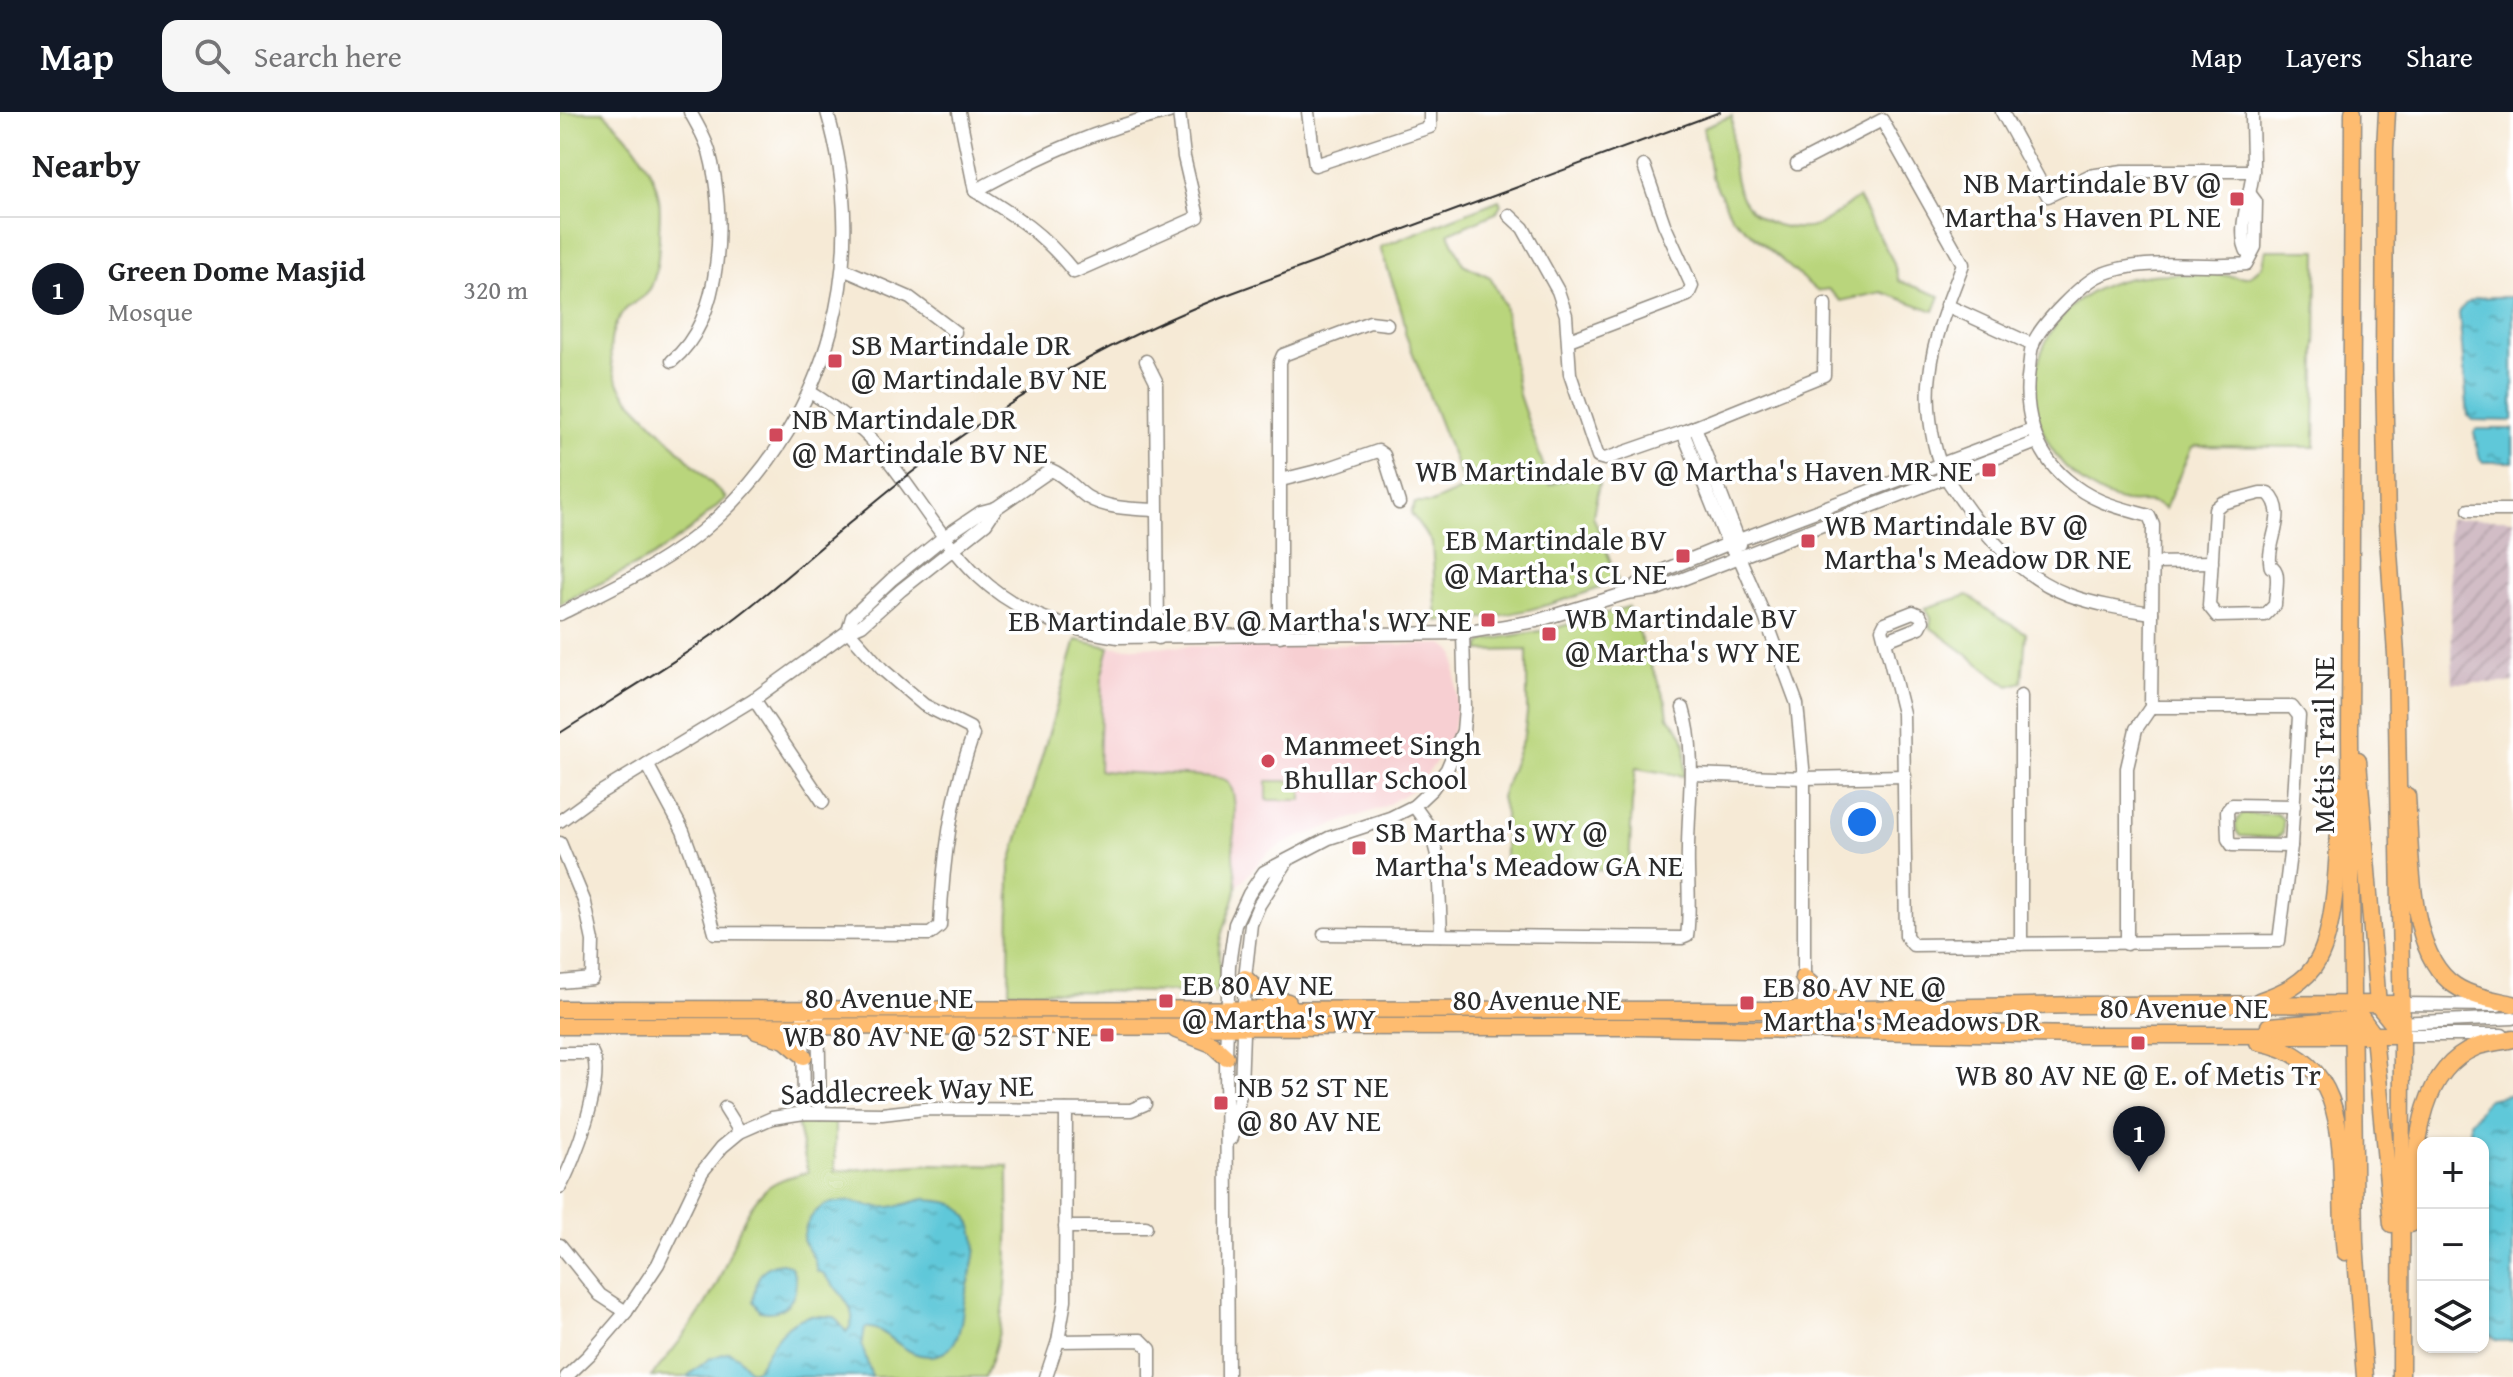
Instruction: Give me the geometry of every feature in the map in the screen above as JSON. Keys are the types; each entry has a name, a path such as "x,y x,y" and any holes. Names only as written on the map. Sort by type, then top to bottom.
{"main road":[{"name":"Métis Trail NE","path":"2353,112 2350,735 2361,1024 2355,1243 2363,1377"},
{"path":"2387,112 2384,385 2387,522 2419,925 2425,947 2449,981 2468,993 2513,1005"},
{"path":"2396,655 2401,1004"},
{"path":"2249,1005 2296,985 2318,961 2327,938 2333,900 2342,769 2350,735"},
{"path":"2350,735 2361,767 2391,1020 2402,1317 2401,1377"},
{"path":"1803,977 1824,996 1882,1009"},
{"path":"1245,978 1255,989 1270,997 1313,1008"},
{"name":"80 Avenue NE","path":"560,1009 1159,1025 1804,1028 2221,1035 2391,1020 2401,1004"},
{"name":"80 Avenue NE","path":"560,1026 727,1025 811,1017 1236,1008 1804,1010 2084,1005 2249,1005 2361,1024"},
{"path":"2132,1035 2391,1020"},
{"path":"2361,1024 2402,1317"},
{"path":"727,1025 785,1040 804,1056"},
{"path":"1159,1025 1198,1037 1212,1044 1226,1057"},
{"path":"2221,1035 2277,1045 2297,1054 2315,1070 2336,1110 2344,1246 2363,1377"},
{"path":"2402,1317 2418,1158 2429,1094 2455,1059 2477,1046 2513,1037"}],"street":[{"path":"672,361 688,348 709,307 716,253 719,201 708,149 691,112"},
{"path":"560,614 638,575 717,519 780,445 810,392 833,328 843,269 846,208 836,140 827,112"},
{"path":"959,112 975,191 1033,227 1074,272 1198,217 1184,157 1179,112"},
{"path":"975,191 1062,147 1115,126 1169,112"},
{"path":"1308,112 1315,165 1430,127 1430,112"},
{"path":"2002,112 2048,196 2089,176 2123,171 2253,171"},
{"path":"2127,944 2127,768 2136,729 2151,707 2153,525 2149,516 2096,501 2065,478 2035,436 2027,383 2033,345 2064,303 2099,276 2139,265 2246,264 2255,247 2256,202 2250,194 2253,171 2252,112"},
{"path":"1797,164 1882,120 1963,264 1946,305 1929,377 1931,418 1940,464 1946,478 1982,530 2030,575 2068,595 2107,606 2152,613"},
{"path":"1569,340 1688,295 1692,286 1664,224 1644,166"},
{"path":"1509,215 1523,228 1558,291 1566,315 1570,374 1598,457 1605,459 1689,430 1824,375 1825,304"},
{"path":"843,269 910,298 955,332"},
{"path":"1946,305 2033,345"},
{"path":"1280,636 1280,362 1283,355 1370,322 1387,324"},
{"path":"1146,361 1156,381 1158,638"},
{"path":"810,392 856,425 876,445 944,537 981,579 1048,621 1094,634 1158,638 1463,633 1536,621 1627,593 1657,589 1740,559 1946,478 2035,436"},
{"path":"1689,430 1797,704 1804,778 1804,1028"},
{"path":"1627,593 1647,577 1734,542 1940,464 2035,436"},
{"path":"1281,480 1378,451 1384,455 1399,503"},
{"path":"848,631 852,617 944,537 981,512 996,508 1051,470 1061,474 1088,498 1120,508 1156,510"},
{"path":"2268,493 2277,504 2277,534 2271,545 2270,564 2276,573 2272,611 2265,615 2229,616 2217,616 2212,612 2209,606 2212,562 2215,509 2222,503 2268,493"},
{"path":"560,821 593,797 754,699 848,631 862,625 986,523 996,508"},
{"path":"2469,510 2513,510"},
{"path":"2152,563 2212,562"},
{"path":"647,764 683,831 715,933 930,934 940,926 942,873 950,816 973,735 970,728 924,705 882,669 848,631"},
{"path":"1227,1167 1241,1088 1236,1026 1235,924 1264,872 1329,838 1390,818 1414,806 1432,789 1447,769 1463,731 1463,633"},
{"path":"1887,640 1903,713 1908,942 1913,945 2279,941 2291,846 2299,716 2292,707 2151,707"},
{"path":"2021,696 2021,944"},
{"path":"754,699 823,802"},
{"path":"1324,934 1687,936 1688,807 1692,774 1689,729 1683,708"},
{"path":"1692,774 1804,778 1905,776"},
{"path":"2291,846 2232,845 2228,839 2227,811 2232,805 2294,806"},
{"path":"1414,806 1430,828 1438,859 1441,935"},
{"path":"560,843 585,903 593,941 592,979 560,982"},
{"path":"1236,1008 1245,978 1251,924 1259,905 1290,857"},
{"name":"80 Avenue NE","path":"2401,1004 2513,1005"},
{"path":"804,1113 804,1056 811,1017"},
{"path":"811,1017 820,1113"},
{"path":"2391,1020 2513,1018"},
{"name":"80 Avenue NE","path":"2391,1020 2513,1037"},
{"path":"1228,1377 1226,1057 1236,1026"},
{"path":"560,1053 592,1053 596,1060 590,1109 575,1156 560,1187"},
{"path":"1066,1110 1131,1110 1145,1104"},
{"path":"725,1108 740,1132"},
{"name":"Saddlecreek Way NE","path":"566,1377 626,1312 658,1264 702,1172 722,1147 740,1132 772,1118 804,1113 882,1114 925,1109 1066,1110 1065,1300 1058,1341 1046,1377"},
{"path":"1065,1227 1146,1227"},
{"path":"560,1245 600,1295 626,1312"},
{"path":"1058,1341 1141,1340 1150,1349 1150,1377"}],"shaded area":[{"path":"2448,519 2513,519 2513,683 2453,683"},
{"name":"Manmeet Singh Bhullar School","path":"1443,644 1455,656 1457,711 1452,734 1443,752 1418,786 1384,807 1289,841 1268,853 1236,888 1233,796 1209,776 1099,770 1102,674 1109,647"}],"green space":[{"path":"560,112 603,112 630,140 652,174 660,208 656,271 649,291 628,307 613,332 613,368 630,400 726,498 690,530 652,557 560,604"},
{"path":"1732,116 1732,152 1737,185 1752,212 1766,221 1786,227 1809,227 1827,220 1858,198 1893,261 1899,281 1940,296 1934,311 1882,292 1841,301 1828,289 1817,291 1732,217 1711,176 1703,127"},
{"path":"1499,200 1501,204 1496,213 1449,233 1463,264 1490,277 1504,305 1519,395 1550,485 1580,475 1592,467 1601,472 1593,516 1618,581 1529,610 1484,618 1437,621 1432,543 1411,513 1415,503 1432,503 1465,488 1405,333 1400,305 1380,247"},
{"path":"2266,250 2317,250 2315,447 2195,446 2165,509 2150,502 2113,499 2081,481 2051,447 2041,426 2036,404 2035,381 2040,358 2048,337 2061,318 2094,291 2131,278 2171,274 2249,276 2263,265"},
{"path":"1968,595 2026,633 2022,682 2009,686 1930,627 1931,618 1925,608"},
{"path":"1628,607 1666,702 1668,717 1683,737 1686,751 1684,776 1636,768 1629,871 1507,868 1505,814 1501,797 1524,735 1527,650 1479,651 1481,644 1487,640 1552,629"},
{"path":"1076,640 1109,647 1102,674 1099,770 1206,776 1227,781 1231,787 1235,805 1233,853 1236,886 1221,942 1216,992 1009,991 1010,866"},
{"path":"1267,781 1302,781 1302,800 1267,800"},
{"path":"2243,814 2277,814 2283,819 2283,833 2276,838 2240,836 2236,824"},
{"path":"835,1122 835,1171 932,1164 1008,1166 1005,1299 985,1377 651,1377 709,1298 755,1202 772,1184 808,1172 797,1123"}],"water":[{"path":"2513,297 2513,421 2472,420 2468,416 2459,313 2463,306 2475,299"},
{"path":"2477,429 2513,429 2513,462 2484,462 2480,459 2474,433"},
{"path":"2513,1094 2513,1341 2497,1341 2489,1334 2489,1137 2471,1137 2470,1122 2488,1099"},
{"path":"926,1198 959,1207 968,1218 975,1238 975,1258 959,1331 946,1352 925,1356 915,1354 881,1332 865,1328 862,1346 872,1377 686,1377 709,1359 729,1352 750,1371 757,1369 778,1336 800,1319 835,1317 846,1332 851,1324 850,1309 823,1273 817,1271 803,1240 809,1221 820,1208 836,1202 888,1207"},
{"path":"782,1263 790,1265 794,1274 796,1283 791,1300 779,1310 760,1311 753,1301 757,1280 768,1267"}],"tram line":[{"path":"560,733 717,632 947,446 1021,397 1099,353 1221,297 1720,112"}],"place":[{"name":"NB Martindale BV @ Martha's Haven PL NE","path":"2237,199"},
{"name":"SB Martindale DR @ Martindale BV NE","path":"835,361"},
{"name":"NB Martindale DR @ Martindale BV NE","path":"776,435"},
{"name":"WB Martindale BV @ Martha's Haven MR NE","path":"1989,470"},
{"name":"WB Martindale BV @ Martha's Meadow DR NE","path":"1808,541"},
{"name":"EB Martindale BV @ Martha's CL NE","path":"1683,556"},
{"name":"EB Martindale BV @ Martha's WY NE","path":"1488,620"},
{"name":"WB Martindale BV @ Martha's WY NE","path":"1549,634"},
{"name":"Manmeet Singh Bhullar School","path":"1268,761"},
{"name":"SB Martha's WY @ Martha's Meadow GA NE","path":"1359,848"},
{"name":"EB 80 AV NE @ Martha's WY","path":"1166,1001"},
{"name":"EB 80 AV NE @ Martha's Meadows DR","path":"1747,1003"},
{"name":"WB 80 AV NE @ 52 ST NE","path":"1107,1035"},
{"name":"WB 80 AV NE @ E. of Metis Tr","path":"2138,1043"},
{"name":"NB 52 ST NE @ 80 AV NE","path":"1221,1103"},
{"name":"Green Dome Masjid","path":"2139,1172"}]}
